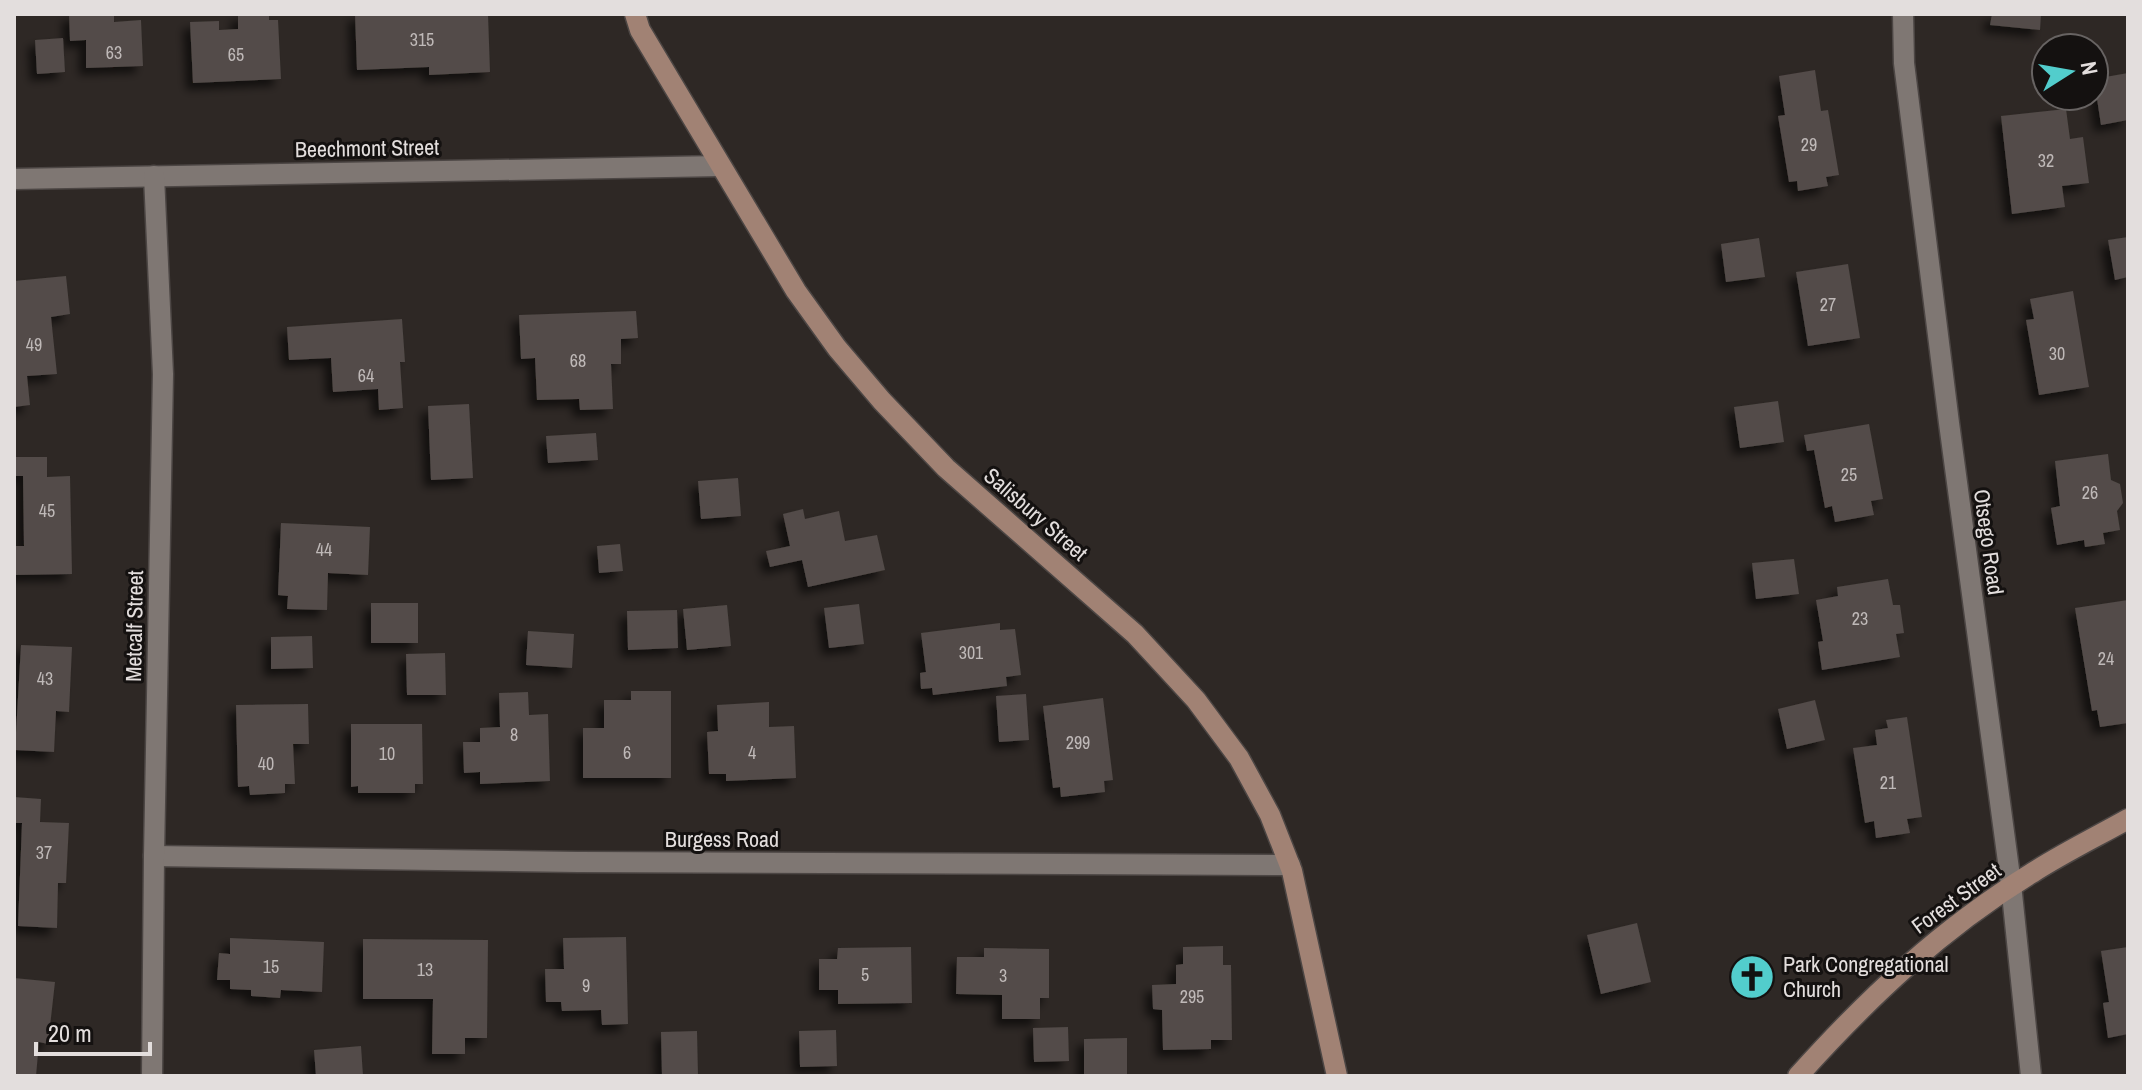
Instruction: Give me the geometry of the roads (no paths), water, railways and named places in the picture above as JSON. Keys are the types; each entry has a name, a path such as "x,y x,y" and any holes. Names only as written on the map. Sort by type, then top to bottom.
{"main road":[{"name":"Salisbury Street","path":"635,14 640,30 816,322 882,401 946,468 1135,634 1196,700 1239,758 1270,815 1290,865 1337,1076"},
{"name":"Forest Street","path":"1798,1076 1880,989 1928,947 2032,873 2128,819"}],"street":[{"name":"Otsego Road","path":"1903,14 1904,63 2011,887 2031,1076"},
{"name":"Beechmont Street","path":"14,179 720,166"},
{"name":"Metcalf Street","path":"152,1076 163,374 154,176"},
{"name":"Burgess Road","path":"154,856 578,862 1290,865"}],"place":[{"name":"Park Congregational Church","path":"1752,977"}]}
